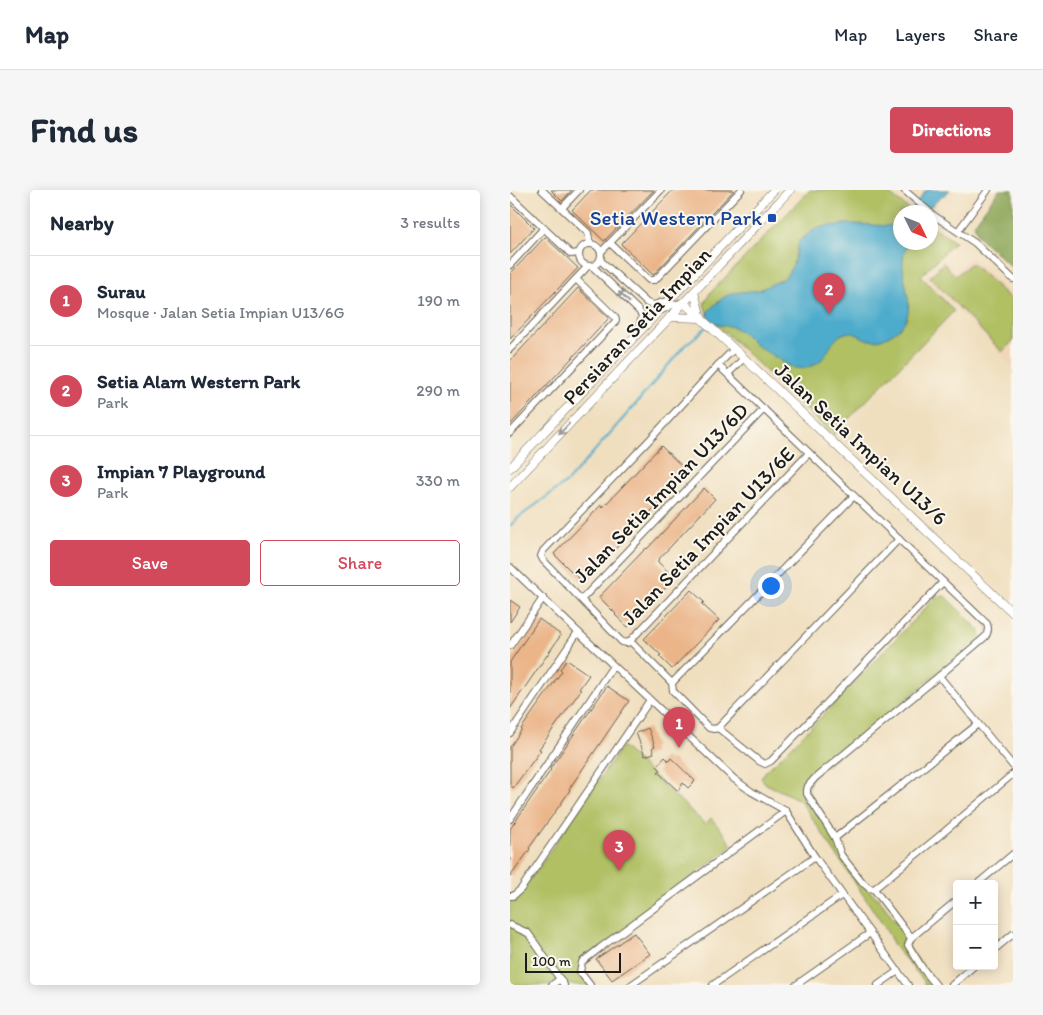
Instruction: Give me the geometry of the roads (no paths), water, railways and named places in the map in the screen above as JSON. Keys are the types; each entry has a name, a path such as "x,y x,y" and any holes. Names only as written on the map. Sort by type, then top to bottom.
{"street":[{"path":"542,190 588,233 590,244"},
{"path":"562,208 579,190"},
{"path":"601,252 661,190"},
{"path":"610,243 649,280 655,280 741,190"},
{"name":"Persiaran Setia Impian","path":"510,468 774,190"},
{"name":"Persiaran Setia Impian","path":"510,487 790,190"},
{"path":"904,190 933,215 975,243 1013,279"},
{"path":"958,231 988,190"},
{"path":"510,196 571,254 579,253 584,246 590,244 599,247 601,252 600,260 590,266 576,279 510,349"},
{"path":"510,265 544,228"},
{"path":"579,253 581,260 586,265 590,266 608,281 639,311 642,316 638,334"},
{"path":"600,260 646,303 654,305 672,299"},
{"path":"608,281 615,273"},
{"path":"510,433 616,320 576,279"},
{"path":"670,317 702,320 694,292"},
{"path":"660,311 683,302"},
{"name":"Jalan Setia Impian U13/6","path":"683,302 1013,613"},
{"path":"734,349 543,551 541,556 543,560 622,642 627,643 630,641 672,683 673,691 685,704 709,728 714,729 718,728 899,539"},
{"path":"728,374 744,358"},
{"path":"718,365 987,624 988,631 985,637 811,781 806,790 835,838 841,854 864,884 868,888 874,889 911,938"},
{"name":"Jalan Setia Impian U13/6D","path":"582,599 764,409"},
{"name":"Jalan Setia Impian U13/6E","path":"630,641 809,453"},
{"path":"672,683 854,496"},
{"path":"510,567 734,779 752,792 786,811 815,857 908,985"},
{"path":"718,728 762,763 766,764 771,761 943,582"},
{"path":"510,646 543,598"},
{"path":"510,733 578,632"},
{"path":"510,819 613,666"},
{"path":"939,676 1013,766"},
{"path":"512,896 521,889 650,700"},
{"path":"835,838 978,724"},
{"path":"874,889 1013,774"},
{"path":"590,985 580,972 582,962 786,811"},
{"path":"982,880 1013,854"},
{"path":"631,985 815,857"},
{"path":"713,985 842,895"},
{"path":"936,985 908,945 911,938 953,903"},
{"path":"510,925 528,933 562,982 552,985"},
{"path":"796,985 870,933"},
{"path":"998,947 1013,934"},
{"path":"952,985 969,970"},
{"path":"878,985 898,971"}],"water":[{"path":"926,190 950,190 932,205 915,205"},
{"path":"893,223 893,250 906,250 903,270 908,308 905,322 886,337 870,340 852,333 845,333 836,338 817,363 810,367 798,368 788,365 760,348 740,331 717,324 708,316 707,313 712,307 724,297 733,293 759,290 785,278 793,265 799,241 815,229 844,224 889,226"}],"waterway":[{"path":"510,526 568,481 685,345 707,326"}],"place":[{"name":"Setia Western Park","path":"772,218"},
{"name":"Setia Alam Western Park","path":"829,314"},
{"name":"Surau","path":"679,748"},
{"name":"Impian 7 Playground","path":"619,871"}]}
